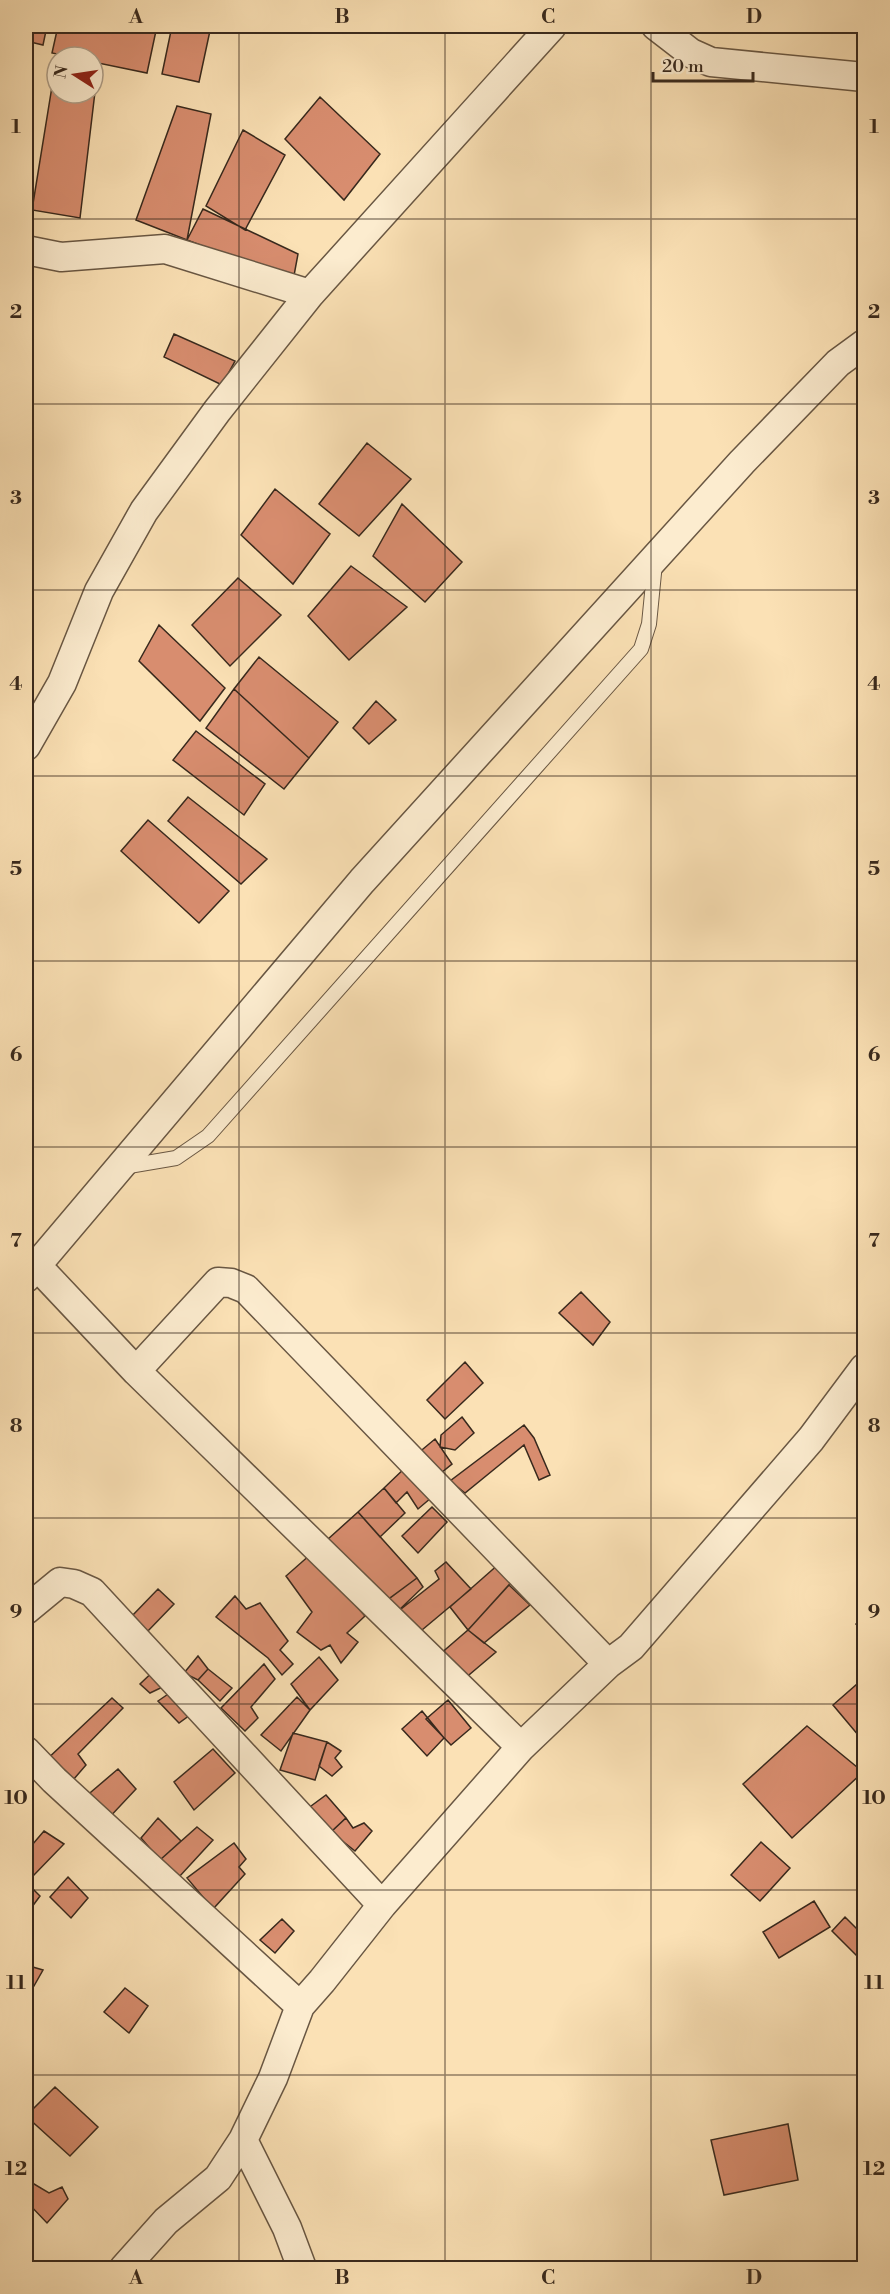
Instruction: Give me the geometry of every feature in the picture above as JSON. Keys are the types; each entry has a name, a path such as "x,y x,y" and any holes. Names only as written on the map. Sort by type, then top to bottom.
{"street":[{"path":"26,746 62,683 99,591 144,511 217,411 310,294 552,26"},
{"path":"656,26 691,53 711,62 864,77"},
{"path":"26,250 61,257 165,249 310,294"},
{"path":"522,1747 136,1371 31,1272 362,881 742,462 838,363 864,345"},
{"path":"136,1371 218,1282 231,1282 246,1289 608,1664"},
{"path":"124,2268 166,2221 218,2178 243,2140 273,2078 300,2006 322,1982 382,1905 522,1747 608,1664 631,1647 811,1439 864,1368"},
{"path":"26,1610 60,1582 74,1584 92,1592 382,1905"},
{"path":"26,1751 54,1780 300,2006"},
{"path":"243,2140 286,2228 302,2268"}],"lane":[{"path":"121,1168 176,1158 208,1136 641,649 649,624 655,557"}],"building":[{"path":"26,26 47,26 43,45 26,41"},
{"path":"58,26 157,26 147,73 105,64 105,45 54,45"},
{"path":"172,26 211,26 199,82 162,74"},
{"path":"320,97 380,154 344,200 285,139"},
{"path":"49,105 93,105 80,218 32,210"},
{"path":"177,106 211,114 187,240 136,220"},
{"path":"243,130 285,155 245,230 206,206"},
{"path":"203,209 298,254 293,281 187,240"},
{"path":"174,334 235,361 222,385 164,357"},
{"path":"367,443 411,479 359,536 319,504"},
{"path":"275,489 330,534 293,584 241,535"},
{"path":"402,504 462,562 425,602 373,556"},
{"path":"351,566 407,607 349,660 308,616"},
{"path":"238,578 281,615 230,666 192,625"},
{"path":"159,625 225,688 200,721 139,661"},
{"path":"259,657 338,722 309,758 234,689"},
{"path":"234,689 309,758 284,789 206,728"},
{"path":"376,701 396,720 369,744 353,728"},
{"path":"196,731 265,784 244,815 173,760"},
{"path":"188,797 267,859 241,884 168,821"},
{"path":"148,820 229,891 199,923 121,851"},
{"path":"581,1292 610,1322 593,1345 559,1313"},
{"path":"465,1362 483,1383 445,1419 427,1400"},
{"path":"462,1417 474,1433 455,1450 440,1447 441,1435"},
{"path":"524,1425 534,1438 550,1475 539,1480 524,1445 465,1493 450,1481"},
{"path":"435,1439 452,1464 436,1477 417,1454"},
{"path":"409,1464 438,1492 418,1509 407,1492 396,1503 384,1488"},
{"path":"384,1488 405,1513 380,1537 358,1512"},
{"path":"432,1507 447,1522 418,1553 402,1536"},
{"path":"358,1512 417,1578 386,1601 327,1540"},
{"path":"311,1554 365,1616 347,1633 358,1642 341,1663 330,1645 321,1650 297,1632 312,1612 286,1576"},
{"path":"446,1562 471,1589 416,1635 396,1613 439,1579 435,1571"},
{"path":"500,1563 515,1578 468,1630 450,1607"},
{"path":"417,1578 423,1587 396,1613 386,1601"},
{"path":"509,1585 530,1605 484,1643 468,1630"},
{"path":"158,1589 174,1604 147,1632 131,1617"},
{"path":"235,1596 246,1609 260,1603 288,1641 280,1650 293,1664 282,1675 268,1658 216,1617"},
{"path":"864,1617 864,1633 856,1624"},
{"path":"468,1630 496,1652 463,1680 439,1655"},
{"path":"198,1656 208,1669 198,1680 184,1673"},
{"path":"319,1657 338,1680 310,1710 291,1684"},
{"path":"264,1664 275,1679 251,1707 258,1718 245,1731 221,1708"},
{"path":"159,1666 169,1684 150,1693 140,1684"},
{"path":"208,1669 232,1688 220,1701 198,1680"},
{"path":"864,1678 864,1742 833,1705"},
{"path":"177,1688 194,1712 179,1723 158,1701"},
{"path":"297,1697 310,1710 281,1751 261,1735"},
{"path":"112,1698 123,1708 78,1754 86,1765 67,1787 43,1763"},
{"path":"448,1700 471,1728 451,1745 426,1719"},
{"path":"422,1711 444,1738 427,1756 402,1729"},
{"path":"807,1726 863,1772 792,1838 743,1784"},
{"path":"293,1733 327,1742 315,1780 280,1770"},
{"path":"327,1742 341,1751 335,1758 342,1767 332,1776 319,1766"},
{"path":"213,1749 235,1773 194,1810 174,1782"},
{"path":"118,1769 136,1789 106,1821 84,1798"},
{"path":"326,1795 346,1818 331,1832 307,1809"},
{"path":"158,1818 181,1841 160,1860 141,1838"},
{"path":"346,1818 353,1828 364,1823 372,1831 355,1851 331,1832"},
{"path":"197,1827 213,1840 179,1877 160,1860"},
{"path":"44,1831 64,1844 33,1876 26,1870 26,1852"},
{"path":"761,1842 790,1868 760,1901 731,1875"},
{"path":"234,1843 246,1859 239,1867 245,1874 213,1909 187,1878"},
{"path":"68,1877 88,1898 71,1918 50,1897"},
{"path":"26,1882 40,1896 26,1915"},
{"path":"814,1901 830,1927 779,1958 763,1932"},
{"path":"845,1917 864,1936 864,1963 832,1931"},
{"path":"282,1919 294,1931 275,1953 260,1940"},
{"path":"26,1965 43,1970 26,2000"},
{"path":"125,1988 148,2006 129,2033 104,2012"},
{"path":"55,2087 98,2127 70,2156 26,2116"},
{"path":"788,2124 798,2180 724,2195 711,2140"},
{"path":"34,2184 49,2193 62,2187 68,2199 47,2223 26,2201 26,2192"}]}
